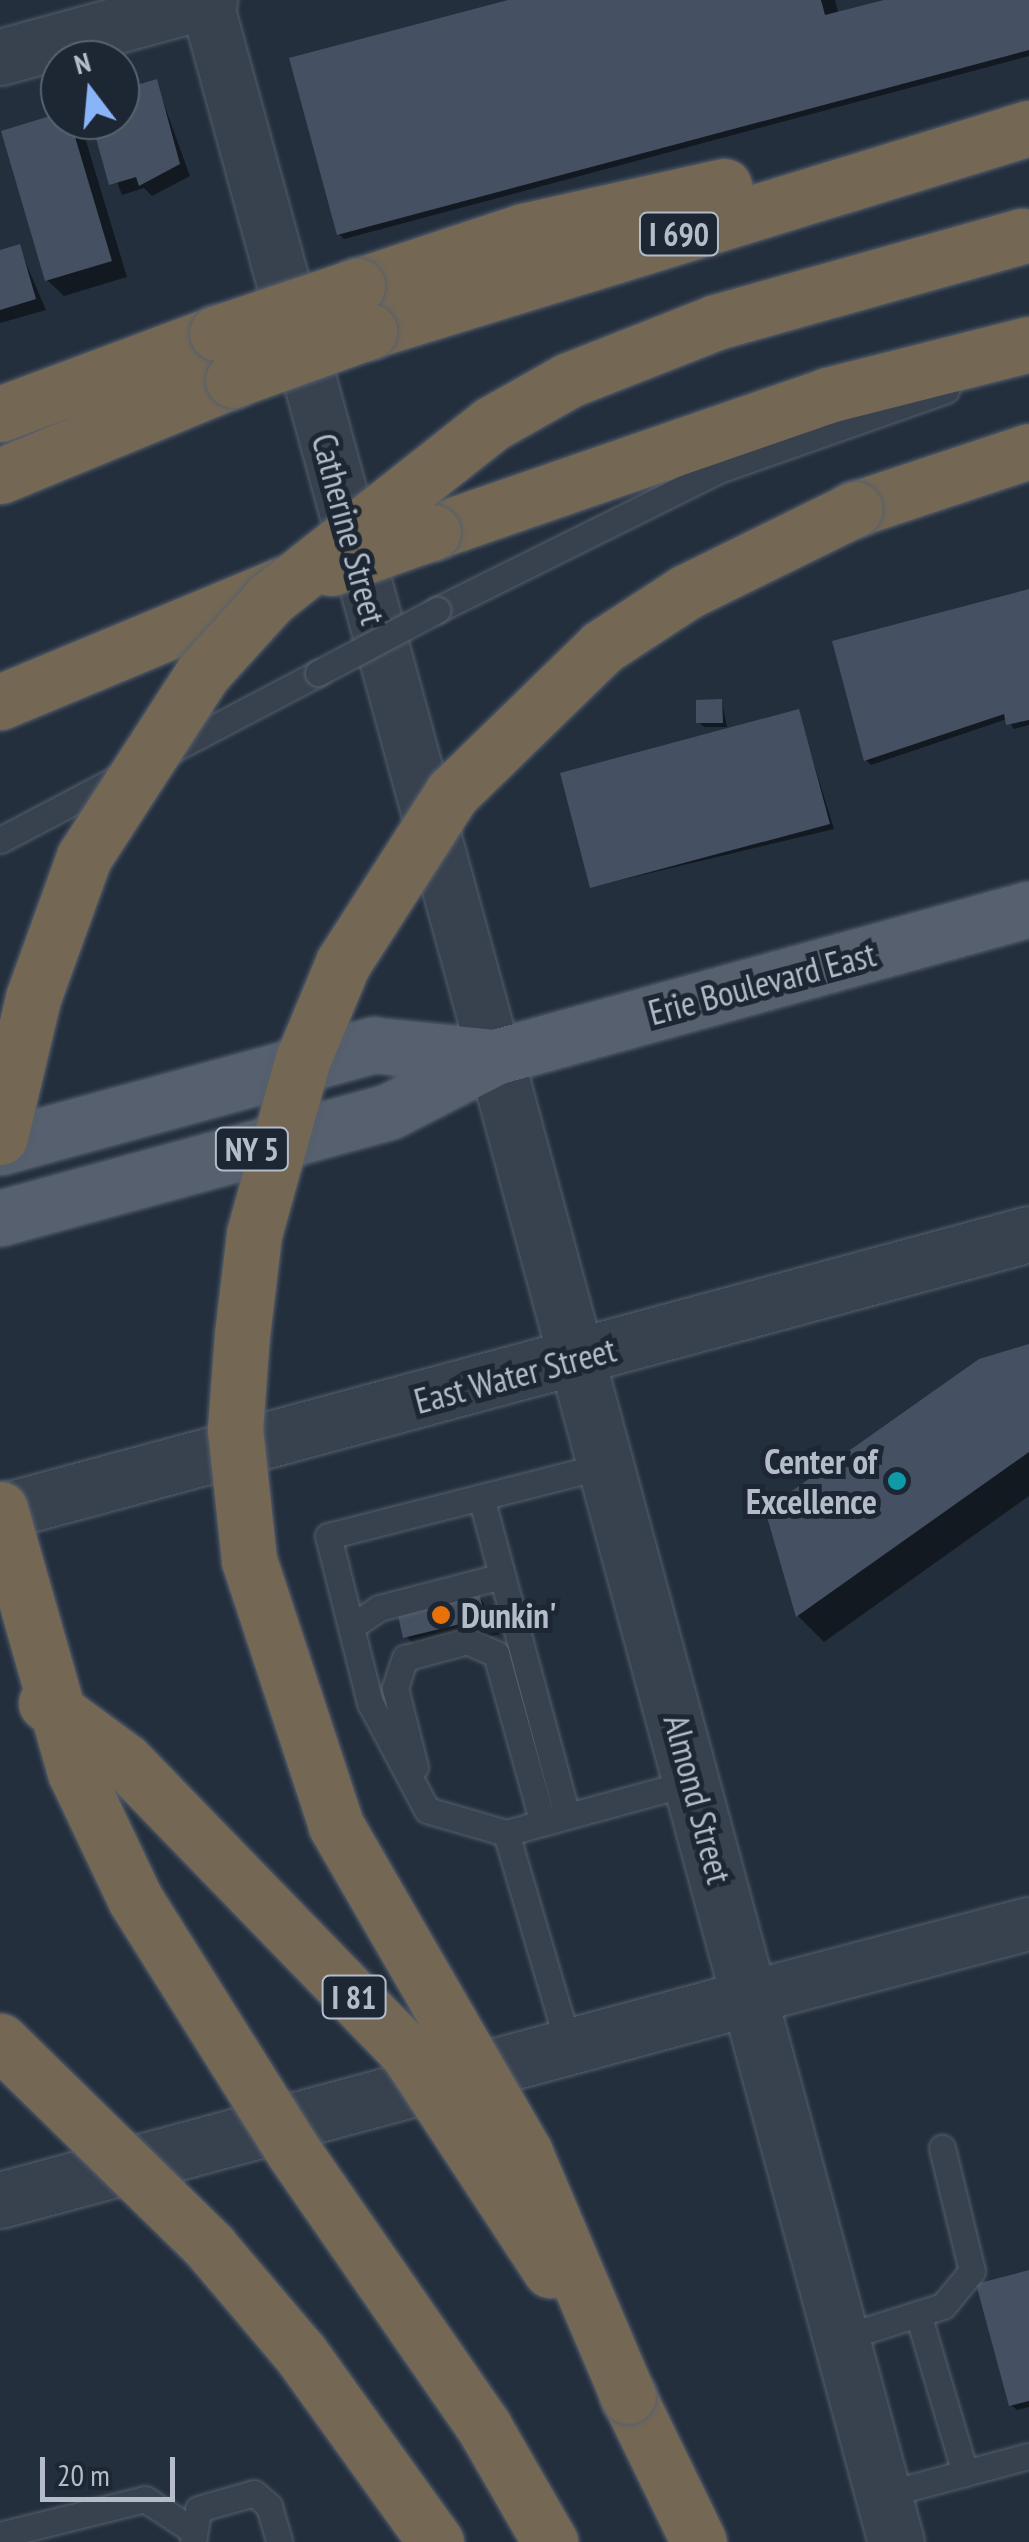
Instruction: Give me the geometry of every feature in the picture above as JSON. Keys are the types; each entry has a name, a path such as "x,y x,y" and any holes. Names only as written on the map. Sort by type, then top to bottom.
{"highway":[{"name":"I 690","path":"0,476 225,357 363,309 1008,134"},
{"path":"0,1137 33,998 84,858 204,673 271,598 491,424 570,380 716,322 1026,235"},
{"path":"0,702 281,586 433,532 828,395 1029,344"},
{"path":"0,414 225,357"},
{"path":"628,2396 525,2153 336,1825 248,1560 234,1430 254,1234 303,1059 380,896 452,793 602,647 686,592 854,509 1029,451"},
{"path":"0,1511 74,1772 135,1899 293,2151 484,2427 550,2542"},
{"name":"I 81","path":"0,1668 126,1761 407,2052 628,2396 700,2542"},
{"path":"0,2041 210,2248 300,2353 436,2542"}],"main road":[{"name":"Erie Boulevard East","path":"0,1218 390,1112 495,1056 1029,910"},
{"name":"Erie Boulevard East","path":"0,1147 374,1046 495,1056"}],"street":[{"path":"0,57 207,0"},
{"name":"Catherine Street","path":"207,0 495,1056"},
{"name":"Almond Street","path":"495,1056 890,2519"},
{"name":"East Water Street","path":"0,1511 1029,1234"},
{"path":"0,2200 1029,1924"}],"lane":[{"path":"0,840 437,610 719,470 1029,361"},
{"path":"606,1465 328,1536 370,1703 426,1810 506,1833 693,1782"},
{"path":"481,1497 555,1819"},
{"path":"351,1626 379,1608 502,1576"},
{"path":"426,1810 394,1688 405,1658 468,1641 496,1654 555,1819"},
{"path":"506,1833 569,2047"},
{"path":"842,2338 944,2306 972,2272 942,2148"},
{"path":"918,2314 965,2473"},
{"path":"890,2519 965,2473 1029,2456"},
{"path":"0,2536 145,2498 191,2535 198,2509 254,2493 269,2506 279,2542"}],"building":[{"path":"508,0 821,0 825,15 884,0 1029,0 1029,50 337,235 289,58"},
{"path":"157,79 180,164 139,186 136,177 109,185 97,140 140,140 140,84"},
{"path":"40,119 40,140 76,140 112,261 45,281 1,131"},
{"path":"20,244 36,299 0,310 0,250"},
{"path":"1029,589 1029,720 1006,725 1004,714 864,761 832,641"},
{"path":"722,699 723,723 696,723 696,700"},
{"path":"799,709 830,824 590,888 560,773"},
{"name":"Center of Excellence","path":"1029,1344 1029,1452 796,1617 765,1510 979,1359"},
{"name":"Dunkin'","path":"479,1592 485,1618 403,1638 397,1611"},
{"path":"1029,2270 1029,2401 1009,2406 976,2284"}],"place":[{"name":"Center of Excellence","path":"897,1481"},
{"name":"Dunkin'","path":"441,1615"}]}
